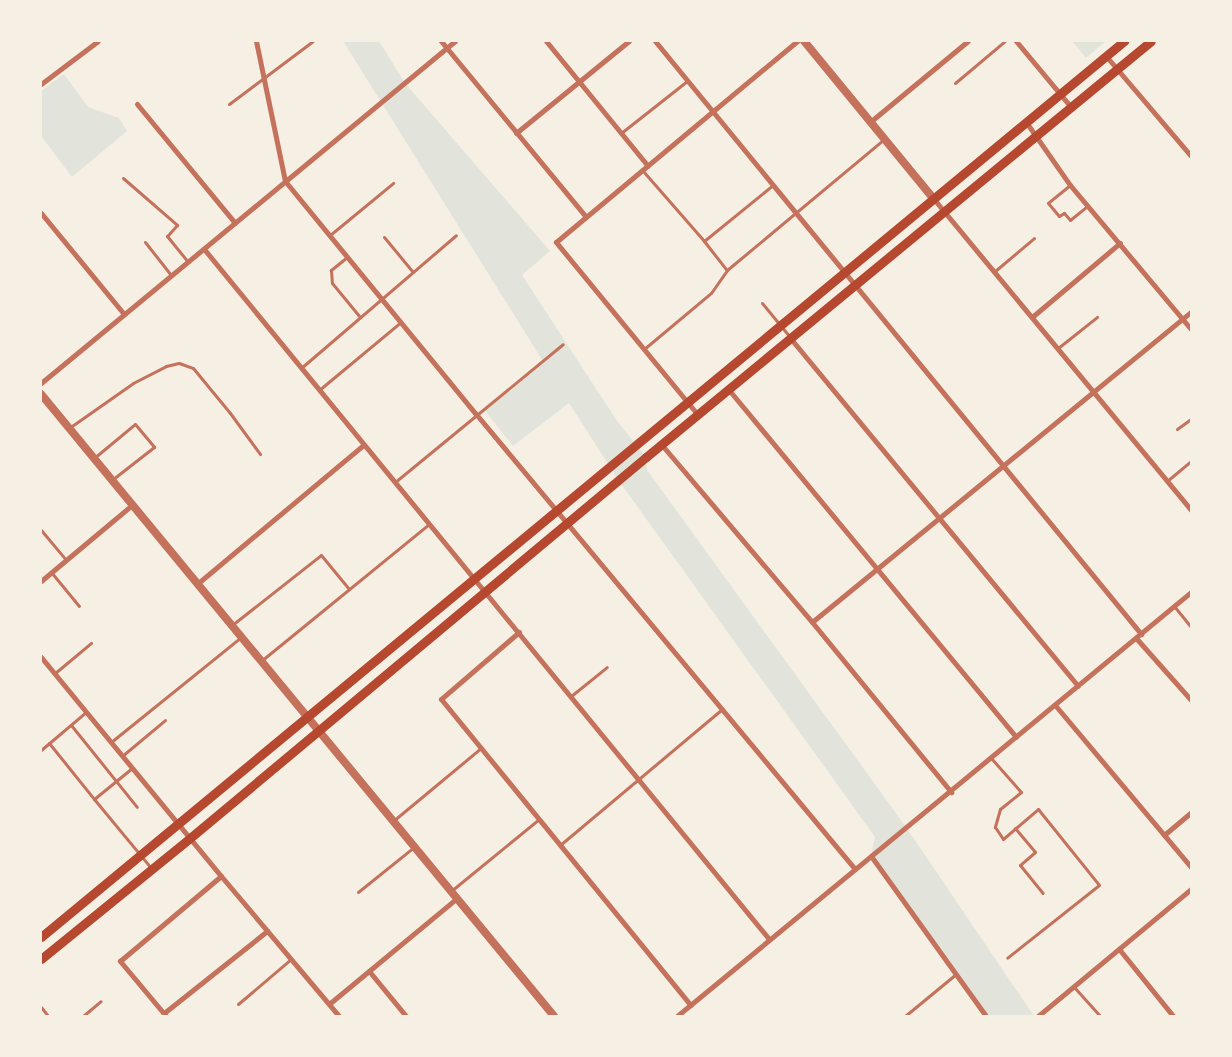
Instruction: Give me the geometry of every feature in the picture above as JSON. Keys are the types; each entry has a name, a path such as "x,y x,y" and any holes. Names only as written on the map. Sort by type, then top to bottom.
{"main road":[{"path":"41,937 1124,41"},
{"path":"41,959 152,870 661,444 856,286 1151,41"}],"street":[{"path":"41,84 98,41"},
{"path":"256,41 285,181 476,414 855,869"},
{"path":"441,41 586,217"},
{"path":"41,383 455,41"},
{"path":"546,41 648,166"},
{"path":"516,133 629,41"},
{"path":"655,41 1004,465 1191,700"},
{"path":"698,415 556,242 797,41"},
{"path":"804,41 1191,510"},
{"path":"870,122 968,41"},
{"path":"1016,41 1071,107"},
{"path":"1106,56 1191,156"},
{"path":"137,104 235,223"},
{"path":"1026,122 1070,186 1191,329"},
{"path":"41,213 124,314"},
{"path":"1032,317 1120,243"},
{"path":"204,249 769,939"},
{"path":"812,622 1092,391 1191,312"},
{"path":"791,339 940,516 1078,686"},
{"path":"728,390 1016,737"},
{"path":"41,394 554,1016"},
{"path":"661,444 812,622 951,792"},
{"path":"197,584 363,445"},
{"path":"41,581 132,505"},
{"path":"677,1016 951,792 1191,592"},
{"path":"519,632 441,699 690,1005"},
{"path":"41,657 220,876 339,1016"},
{"path":"1055,705 1191,867"},
{"path":"1164,835 1191,812"},
{"path":"871,856 986,1016"},
{"path":"220,876 120,961 165,1015 267,930"},
{"path":"1038,1016 1191,889"},
{"path":"329,1004 457,898"},
{"path":"1119,949 1173,1016"},
{"path":"369,971 406,1016"}],"lane":[{"path":"230,104 313,41"},
{"path":"955,83 1005,41"},
{"path":"621,133 687,80"},
{"path":"644,349 711,293 727,270 884,139"},
{"path":"643,171 727,270"},
{"path":"123,178 177,225 167,236 188,262"},
{"path":"330,235 393,183"},
{"path":"704,242 773,185"},
{"path":"1070,186 1048,203 1059,216 1064,213 1070,220 1088,206"},
{"path":"301,368 456,235"},
{"path":"384,237 414,272"},
{"path":"994,271 1034,238"},
{"path":"145,242 172,276"},
{"path":"347,256 331,270 332,282 360,317"},
{"path":"762,303 791,339"},
{"path":"1058,348 1096,317"},
{"path":"319,390 402,322"},
{"path":"394,482 563,344"},
{"path":"69,428 133,383 166,366 179,363 193,368 230,413 260,454"},
{"path":"1177,429 1191,418"},
{"path":"94,458 135,424 154,447 112,480"},
{"path":"1167,481 1191,461"},
{"path":"261,661 429,524"},
{"path":"41,530 66,560"},
{"path":"232,626 321,554 349,589"},
{"path":"51,572 79,606"},
{"path":"1174,606 1191,626"},
{"path":"111,742 241,637"},
{"path":"55,673 91,642"},
{"path":"571,696 607,667"},
{"path":"560,845 722,709"},
{"path":"41,750 87,712"},
{"path":"122,756 165,720"},
{"path":"71,725 137,807"},
{"path":"49,744 152,870"},
{"path":"393,821 481,748"},
{"path":"991,758 1021,792 1000,809 995,827 1002,838 1038,809 1100,885 1007,958"},
{"path":"94,799 132,768"},
{"path":"451,891 539,819"},
{"path":"1015,828 1035,852 1020,865 1043,893"},
{"path":"358,892 414,846"},
{"path":"238,1004 291,959"},
{"path":"905,1016 956,973"},
{"path":"1074,986 1100,1016"},
{"path":"83,1016 101,1000"},
{"path":"41,1007 48,1016"}],"shaded area":[{"path":"343,41 379,41 405,83 550,251 522,275 617,421 646,457 647,470 906,827 1034,1016 986,1016 871,856 875,837 619,481 569,403 513,446 485,411 544,363"},
{"path":"1072,41 1106,41 1086,58"},
{"path":"64,74 88,107 119,118 127,131 72,177 41,136 41,91"}]}
